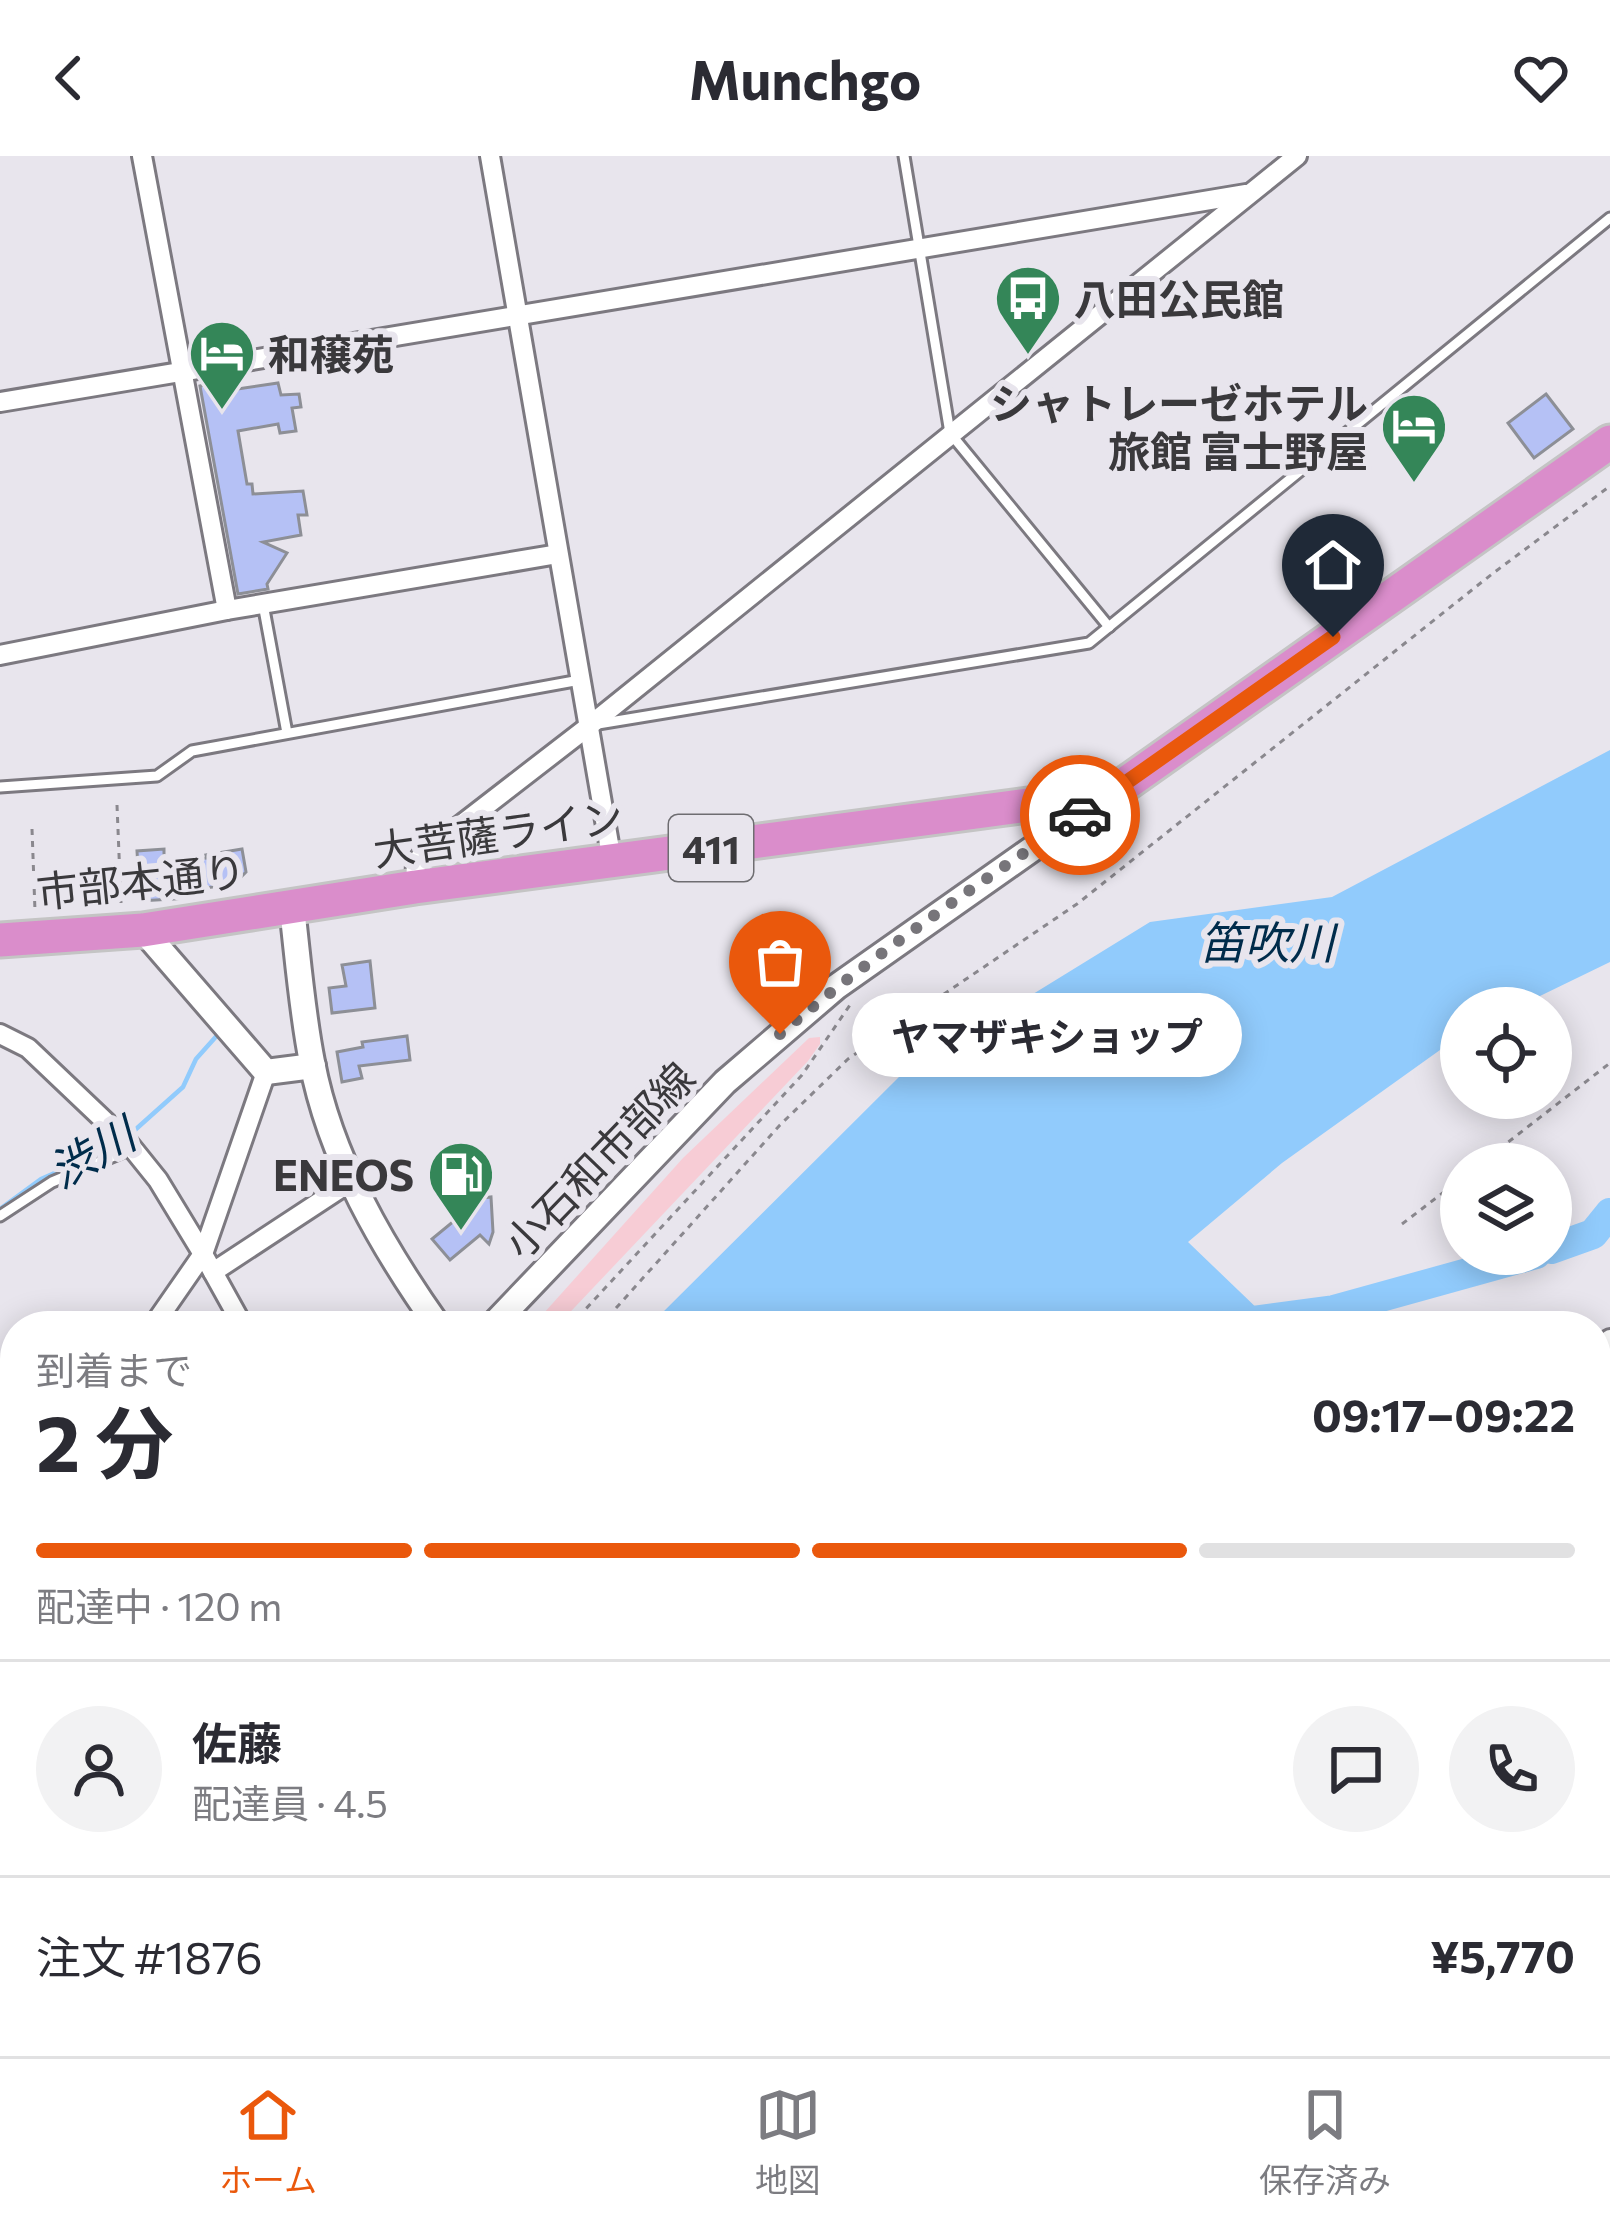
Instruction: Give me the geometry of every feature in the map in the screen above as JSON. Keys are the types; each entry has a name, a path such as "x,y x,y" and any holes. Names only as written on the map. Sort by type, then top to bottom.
{"highway":[{"name":"大菩薩ライン","path":"292,908 415,887 1111,794 1610,442"},
{"name":"市部本通り","path":"0,940 132,920 292,908"}],"main road":[{"name":"小石和市部線","path":"506,1311 725,1082 836,987 1111,794"},
{"path":"1006,807 1022,827 1021,856"},
{"path":"292,908 313,1066 352,1180 428,1311"},
{"path":"132,920 266,1072 313,1066"}],"street":[{"path":"142,156 227,610"},
{"path":"490,156 612,861"},
{"path":"415,887 416,863 422,855 1297,156"},
{"path":"0,402 1246,194"},
{"path":"0,655 227,610 558,554"},
{"path":"0,1034 28,1048 126,1141 158,1180 235,1311"},
{"path":"208,1263 266,1072"},
{"path":"165,1311 208,1263 352,1180"}],"lane":[{"path":"904,156 950,433 1108,627"},
{"path":"589,726 1089,644 1610,218"},
{"path":"263,604 287,734"},
{"path":"0,787 157,776 192,751 580,680"},
{"path":"0,1216 126,1141"}],"path":[{"path":"613,1311 780,1125 848,1059 1077,904 1610,486"},
{"path":"117,805 132,920"},
{"path":"32,829 35,919"},
{"path":"584,1311 802,1075 851,1002"},
{"path":"1507,1143 1610,1064"},
{"path":"1402,1224 1440,1195"}],"shaded area":[{"path":"820,1037 820,1044 808,1061 571,1311 546,1311 683,1158 809,1038"}],"water":[{"name":"笛吹川","path":"1610,750 1610,962 1558,987 1440,987 1440,1050 1282,1163 1188,1242 1260,1311 664,1311 900,1076 1150,922 1332,897"}],"building":[{"path":"223,381 224,391 278,383 281,395 299,394 301,407 292,408 296,431 280,433 278,424 238,431 253,494 303,491 307,515 298,515 301,535 263,542 287,553 268,589 238,594 200,386"},
{"path":"1546,394 1573,429 1534,458 1508,423"},
{"path":"164,849 164,860 207,858 242,849 246,872 235,883 189,891 189,898 140,901 137,851"},
{"path":"370,961 375,1008 332,1013 329,988 346,986 342,965"},
{"path":"407,1036 410,1060 359,1066 362,1078 342,1082 337,1052 363,1047 362,1042"},
{"path":"491,1197 489,1244 480,1235 450,1260 432,1239 465,1212 463,1200"}],"waterway":[{"name":"渋川","path":"126,1138 183,1087 196,1059 221,1031"},
{"name":"渋川","path":"0,1209 41,1179 118,1145"},
{"path":"1572,1242 1593,1234 1610,1213"},
{"path":"1327,1311 1460,1275"}],"way so far":[{"path":"780,1034 918,926 1080,815"}],"place":[{"name":"八田公民館","path":"1028,357"},
{"name":"和穣苑","path":"222,412"},
{"name":"シャトレーゼホテル 旅館 富士野屋","path":"1414,485"},
{"name":"ヤマザキショップ","path":"780,1034"},
{"name":"ENEOS","path":"461,1233"}],"route":[{"path":"1080,815 1333,637"}]}
